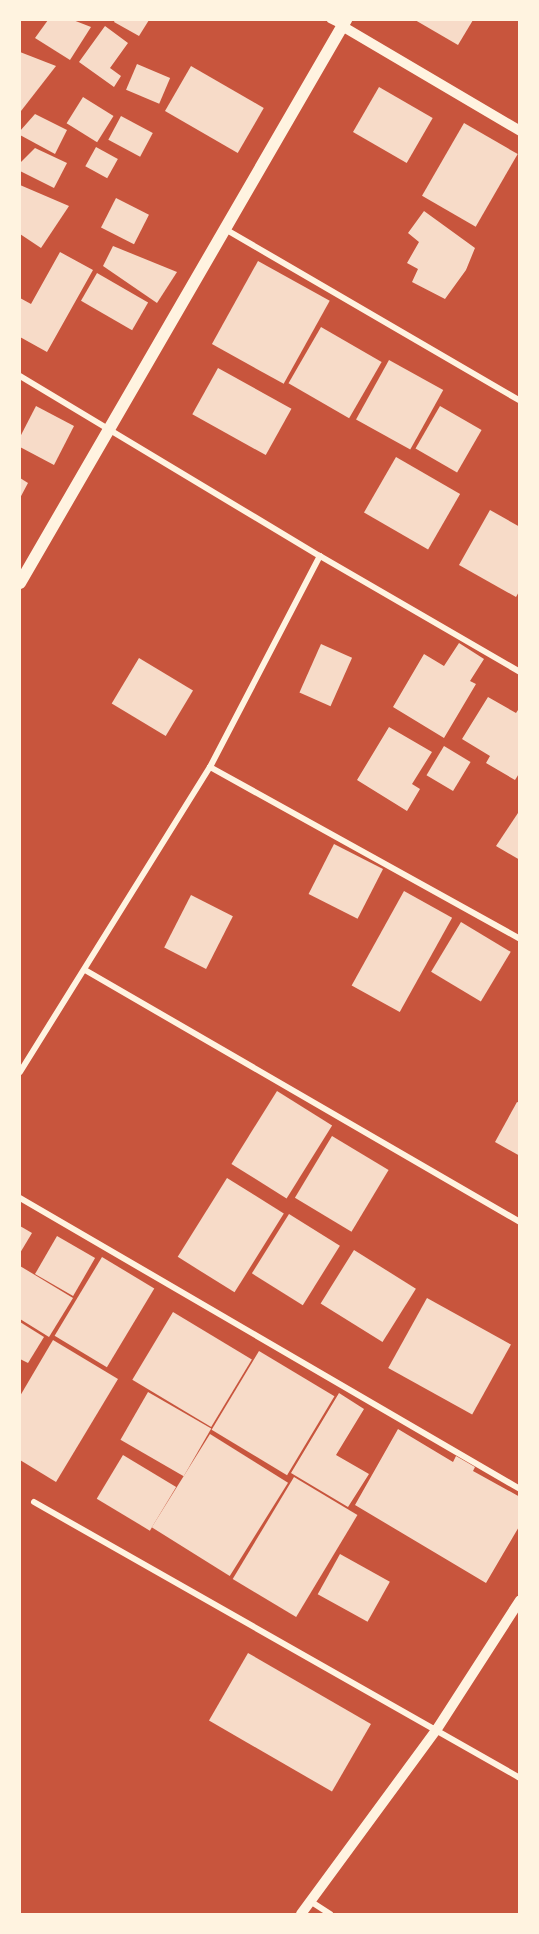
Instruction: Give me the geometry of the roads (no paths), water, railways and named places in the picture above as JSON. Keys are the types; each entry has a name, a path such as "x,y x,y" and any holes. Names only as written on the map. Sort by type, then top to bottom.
{"main road":[{"path":"20,583 344,23"}],"street":[{"path":"330,20 344,23 519,131"},
{"path":"225,229 519,401"},
{"path":"20,376 519,672"},
{"path":"20,1072 210,767 320,556"},
{"path":"210,767 519,939"},
{"path":"85,970 519,1222"},
{"path":"20,1198 519,1490"},
{"path":"34,1503 437,1729 519,1778"},
{"path":"301,1914 437,1729 519,1600"},
{"path":"310,1901 330,1914"}]}
